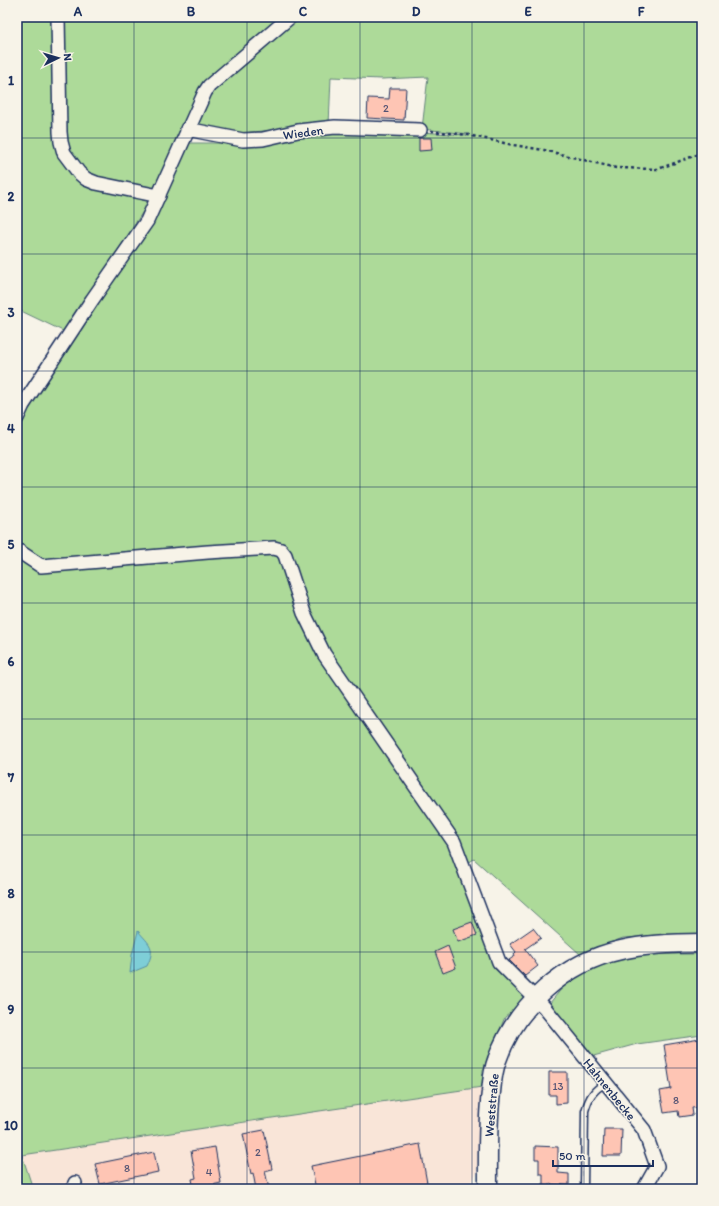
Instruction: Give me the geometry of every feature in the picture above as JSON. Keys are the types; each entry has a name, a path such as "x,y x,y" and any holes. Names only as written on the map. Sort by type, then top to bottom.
{"main road":[{"name":"Weststraße","path":"488,1189 489,1109 492,1077 500,1053 517,1020 535,999 560,977 596,957 620,950 647,945 702,943"}],"street":[{"path":"58,17 60,132 64,153 79,173 91,181 107,186 159,196"},
{"path":"17,418 92,300 147,221 187,129 209,86 290,17"},
{"name":"Wieden","path":"187,129 243,140 334,127 420,130"},
{"name":"Hahnenbecke","path":"17,550 41,566 208,552 274,548 281,550 285,555 304,613 324,654 454,842 500,962 544,1007 644,1130 658,1166 644,1189"}],"lane":[{"path":"584,1189 585,1110 591,1094 597,1088 606,1083"}],"path":[{"path":"420,130 468,134 513,145 544,150 616,168 658,169 702,153"}],"shaded area":[{"path":"482,1087 478,1166 472,1181 461,1189 33,1189 22,1155"}],"green space":[{"path":"17,17 56,17 58,144 76,176 153,196 65,332 17,309"},
{"path":"59,17 286,17 204,88 156,192 113,185 81,171 63,142"},
{"path":"294,17 702,17 702,934 623,938 580,954 474,859 465,865 329,651 306,610 292,553 281,544 42,563 17,547 17,429 188,143 234,143 336,130 469,134 422,129 428,77 382,79 331,77 329,125 242,133 191,127 207,93"},
{"path":"277,552 300,615 450,844 498,963 529,999 505,1017 483,1070 482,1087 22,1155 33,1189 17,1189 17,555 40,569"},
{"path":"647,954 702,954 702,1035 637,1044 590,1057 549,1004 563,987 580,973 620,959"}],"water":[{"path":"138,931 150,947 150,960 147,966 130,973 132,955"}],"building":[{"path":"390,88 406,88 404,120 367,118 368,98 389,99"},
{"path":"419,138 431,138 432,150 419,151"},
{"path":"472,922 477,935 458,942 453,929"},
{"path":"533,928 541,938 525,949 538,966 525,976 509,960 515,956 514,954 516,952 510,944"},
{"path":"448,946 456,968 443,973 435,952"},
{"path":"700,1039 702,1052 702,1107 692,1108 693,1115 679,1117 678,1111 664,1113 660,1091 671,1089 664,1045"},
{"path":"549,1072 567,1072 567,1103 556,1104 556,1095 549,1095"},
{"path":"604,1129 622,1129 621,1156 603,1156"},
{"path":"264,1130 272,1169 265,1171 269,1189 256,1189 253,1173 251,1174 243,1134"},
{"path":"420,1144 427,1183 400,1189 316,1189 311,1166"},
{"path":"535,1146 558,1147 558,1173 569,1174 569,1185 543,1184 543,1174 539,1174 539,1159 535,1159"},
{"path":"215,1147 221,1183 194,1189 192,1179 196,1178 191,1151"},
{"path":"154,1152 158,1172 100,1184 95,1164"}]}
